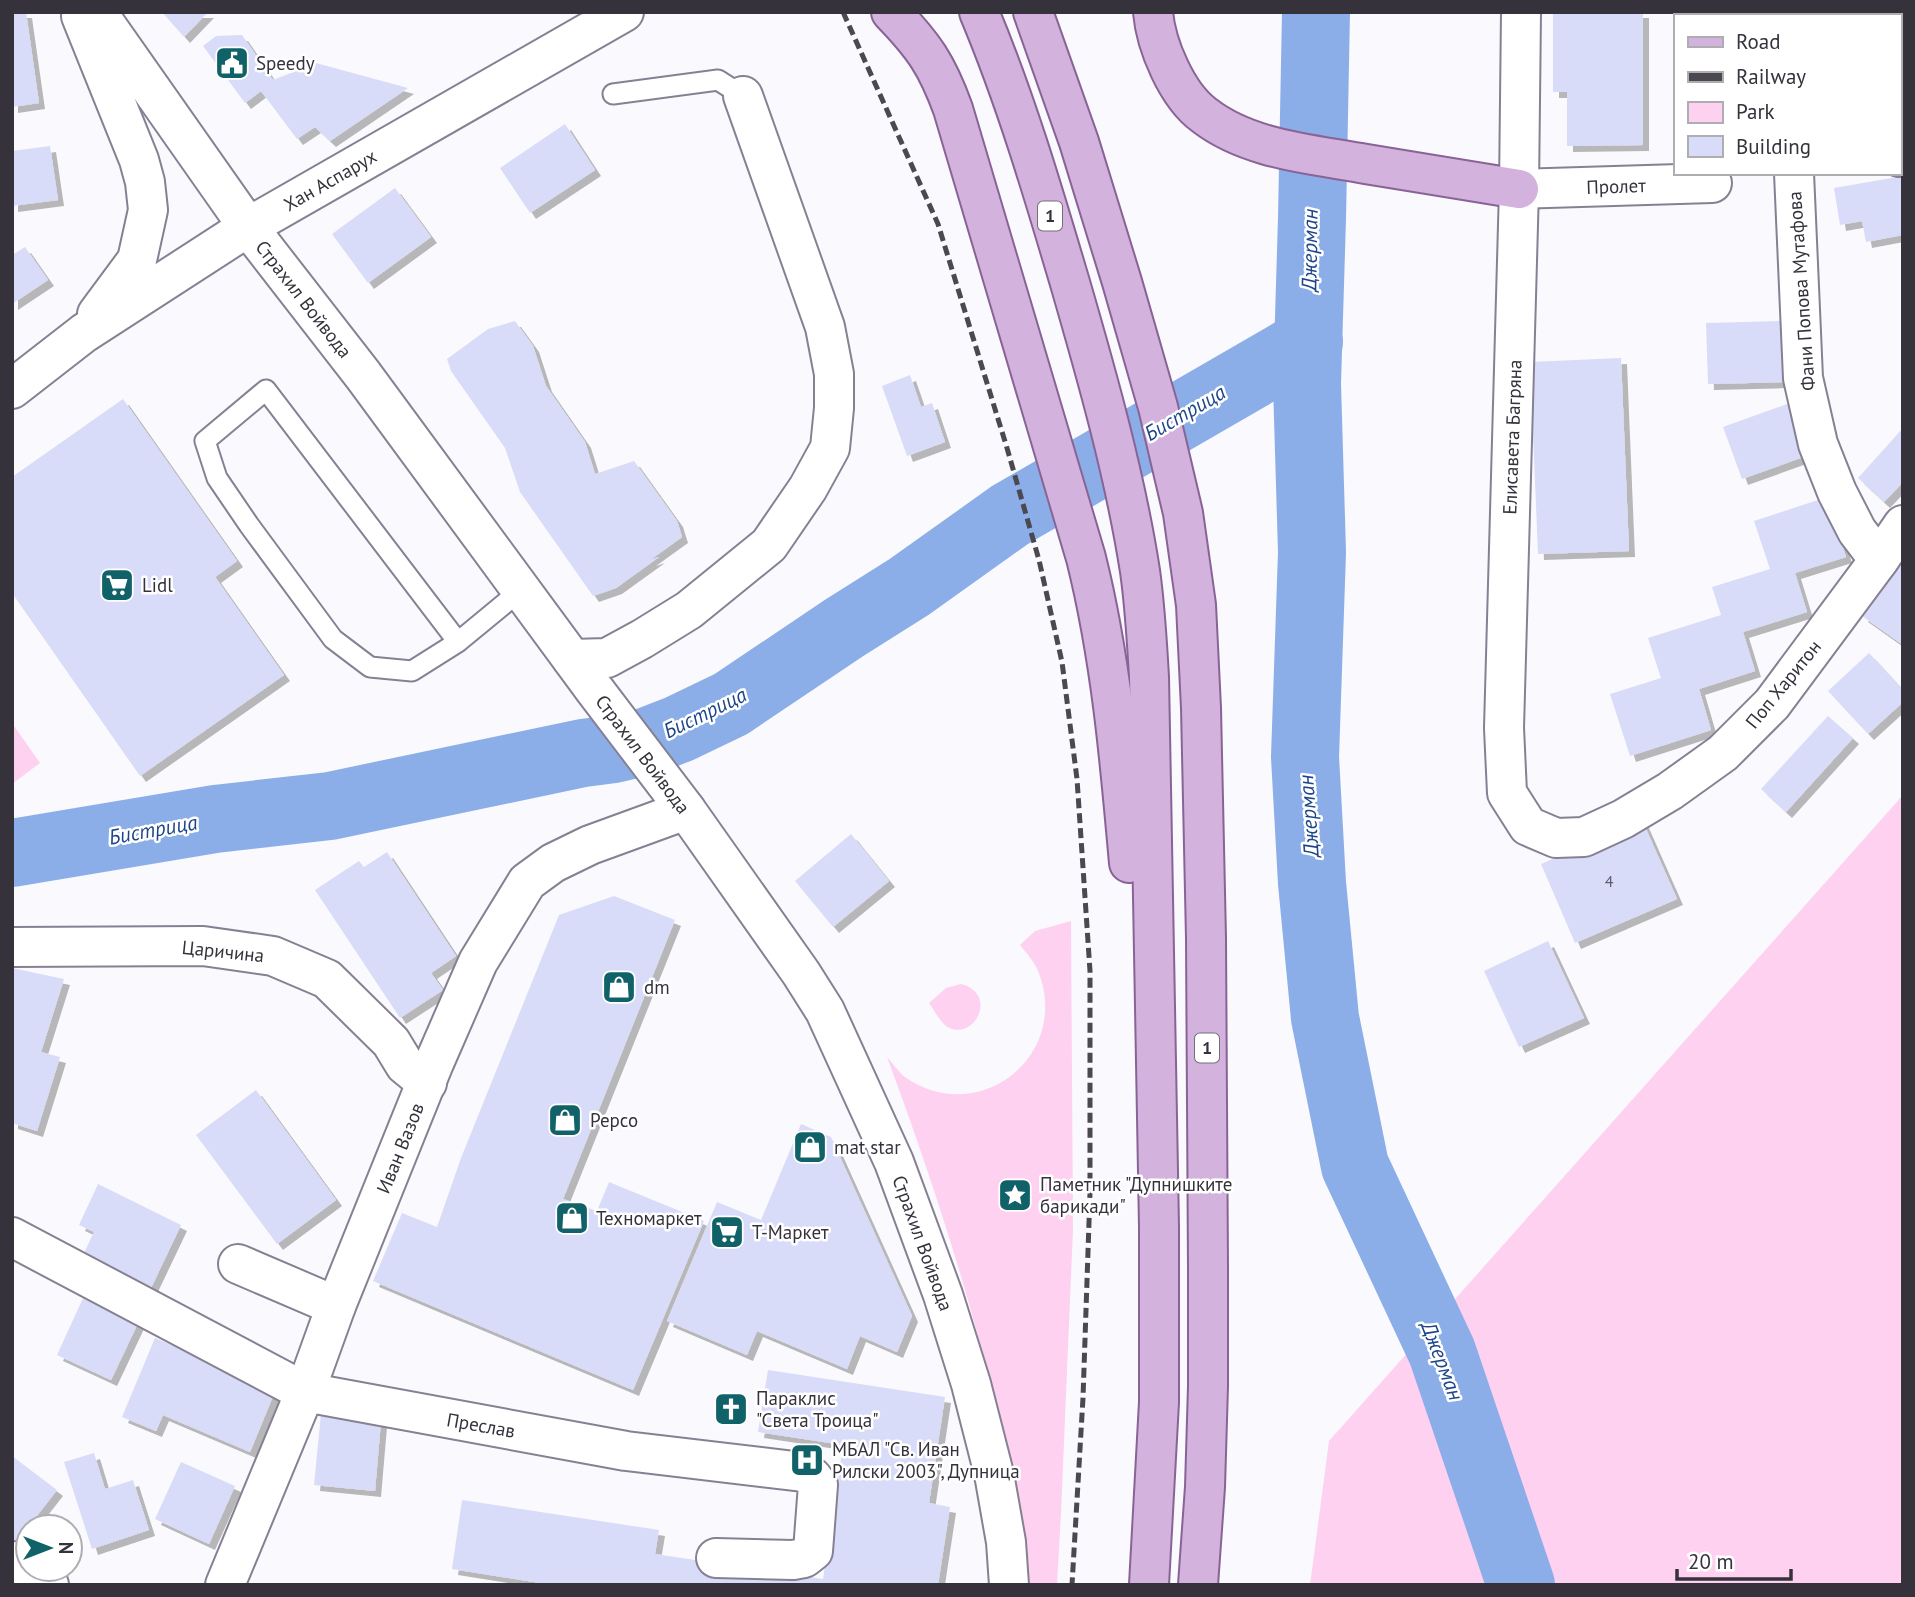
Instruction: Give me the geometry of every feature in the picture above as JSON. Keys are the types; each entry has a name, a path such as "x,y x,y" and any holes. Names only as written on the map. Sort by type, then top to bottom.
{"main road":[{"path":"891,12 920,42 933,62 953,109 1095,594 1108,671 1123,794 1159,1227"},
{"name":"1","path":"979,12 1000,63 1047,207 1108,424 1132,528 1146,625 1159,1227 1159,1402 1149,1585"},
{"path":"1153,12 1163,51 1173,76 1188,100 1204,115 1228,130 1276,148 1519,189"},
{"name":"1","path":"1035,16 1079,142 1158,407 1183,513 1196,605 1206,924 1209,1386 1198,1585"}],"street":[{"path":"79,12 139,160 148,210 137,260 84,333"},
{"name":"Страхил Войвода","path":"97,12 248,227 371,386 686,810 819,1001 894,1162 943,1295 971,1384 996,1488 1006,1542 1009,1585"},
{"name":"Хан Аспарух","path":"12,389 84,333 248,227 624,12"},
{"name":"Елисавета Багряна","path":"1521,12 1519,189 1504,728 1507,793 1528,826 1556,838"},
{"path":"572,659 607,658 642,639 689,610 769,545 808,488 830,448 834,374 825,327 743,96"},
{"name":"Фани Попова Мутафова","path":"1804,176 1803,378 1818,444 1837,492 1857,531 1880,560"},
{"name":"Пролет","path":"1519,189 1712,183"},
{"name":"Поп Харитон","path":"1556,838 1584,837 1623,819 1671,791 1723,753 1772,704 1880,560 1903,525"},
{"name":"Иван Вазов","path":"225,1585 305,1392 335,1306 478,962 527,882 553,863 590,845 686,810"},
{"name":"Царичина","path":"12,947 203,946 273,956 327,979 391,1042 405,1065 427,1083"},
{"name":"Преслав","path":"12,1237 305,1392 626,1451 803,1472 812,1477 818,1485 813,1551 804,1558 793,1560 716,1558"},
{"path":"238,1264 335,1306"},
{"path":"12,1561 49,1585"}],"lane":[{"path":"613,94 718,80 743,96"},
{"path":"458,642 266,390 205,441 216,478 249,525 333,639 370,667 412,671 458,642 521,590"}],"green space":[{"path":"12,723 40,763 12,784"},
{"path":"1903,795 1903,1585 1310,1585 1329,1441"},
{"path":"1071,921 1073,1229 1057,1585 1030,1585 1006,1450 973,1317 932,1186 887,1057 905,1077 933,1091 962,1094 989,1088 1012,1075 1030,1055 1042,1030 1045,1002 1037,968 1020,945 1035,931"},
{"path":"961,984 973,989 981,1006 973,1023 956,1030 943,1024 929,1003 946,988"}],"building":[{"path":"12,12 26,12 39,103 12,107"},
{"path":"162,12 208,12 184,37"},
{"path":"1553,12 1643,12 1643,145 1567,146 1567,92 1553,92"},
{"path":"1811,12 1866,12 1866,14"},
{"path":"242,35 273,80 316,63 408,88 330,141 315,127 297,139 261,91 245,103 203,46 216,36"},
{"path":"565,124 595,170 530,213 500,168"},
{"path":"50,146 58,200 12,206 12,151"},
{"path":"1903,176 1903,235 1866,242 1862,221 1840,225 1834,188"},
{"path":"395,188 431,237 368,283 332,234"},
{"path":"25,247 48,280 12,304 12,255"},
{"path":"515,321 533,346 546,386 585,442 595,474 634,461 677,521 682,537 616,588 593,596 520,492 505,448 451,371 447,359 488,329"},
{"path":"1783,321 1785,382 1708,384 1706,323"},
{"path":"1621,358 1629,551 1538,554 1530,362"},
{"path":"910,375 921,407 932,403 945,442 907,456 882,386"},
{"name":"Lidl","path":"123,399 237,561 215,577 284,675 140,776 12,593 12,477"},
{"path":"1790,403 1809,455 1742,479 1723,427"},
{"path":"1903,428 1903,482 1884,502 1858,478"},
{"path":"1827,497 1846,557 1795,573 1807,612 1743,632 1755,671 1699,689 1711,730 1630,756 1610,694 1661,678 1648,638 1721,615 1712,587 1770,569 1754,521"},
{"path":"1899,564 1903,566 1903,645 1862,616"},
{"path":"1869,653 1903,690 1903,702 1868,734 1828,691"},
{"path":"1828,716 1853,738 1786,812 1761,789"},
{"path":"1642,820 1677,899 1575,943 1541,864"},
{"path":"851,834 889,881 833,927 795,881"},
{"path":"387,852 456,956 431,973 443,990 400,1018 315,890 359,861 364,867"},
{"path":"614,896 675,920 563,1199 597,1211 609,1182 704,1221 633,1390 373,1281 402,1213 437,1227 461,1158 559,915"},
{"path":"1548,941 1584,1018 1519,1047 1484,971"},
{"path":"12,968 64,979 41,1052 60,1057 37,1131 12,1123"},
{"path":"256,1090 336,1200 277,1244 196,1135"},
{"path":"801,1124 831,1137 912,1316 897,1352 860,1336 847,1369 757,1331 747,1355 667,1321 717,1202 761,1220"},
{"path":"98,1184 181,1225 151,1288 83,1255 94,1232 79,1225"},
{"path":"84,1296 139,1321 111,1380 57,1355"},
{"path":"155,1338 276,1389 250,1452 163,1415 156,1431 122,1417"},
{"path":"768,1370 945,1397 929,1503 950,1507 938,1585 553,1585 452,1569 462,1500 659,1530 655,1554 823,1579 843,1445 758,1432"},
{"path":"321,1414 381,1421 375,1491 314,1485"},
{"path":"94,1453 105,1489 133,1480 149,1530 92,1549 84,1524 84,1513 80,1513 64,1462"},
{"path":"12,1456 57,1490 39,1513 14,1513 14,1543"},
{"path":"181,1462 235,1486 209,1544 155,1519"}],"waterway":[{"name":"Джерман","path":"1316,12 1307,384 1312,552 1305,757 1312,883 1325,1018 1355,1166 1442,1352 1521,1585"},
{"name":"Бистрица","path":"12,853 215,819 330,806 583,753 614,749 648,741 679,729 731,704 909,587 1010,515 1309,342"}],"railway":[{"path":"843,12 938,224 1039,560 1062,662 1077,779 1090,971 1090,1193 1083,1398 1072,1585"}],"place":[{"name":"Speedy","path":"232,63"},
{"name":"Lidl","path":"117,585"},
{"name":"dm","path":"619,987"},
{"name":"Pepco","path":"565,1120"},
{"name":"mat star","path":"810,1147"},
{"name":"Паметник \"Дупнишките барикади\"","path":"1015,1195"},
{"name":"Техномаркет","path":"572,1218"},
{"name":"Т-Маркет","path":"727,1232"},
{"name":"Параклис \"Света Троица\"","path":"731,1409"},
{"name":"МБАЛ \"Св. Иван Рилски 2003\", Дупница","path":"807,1460"}]}
